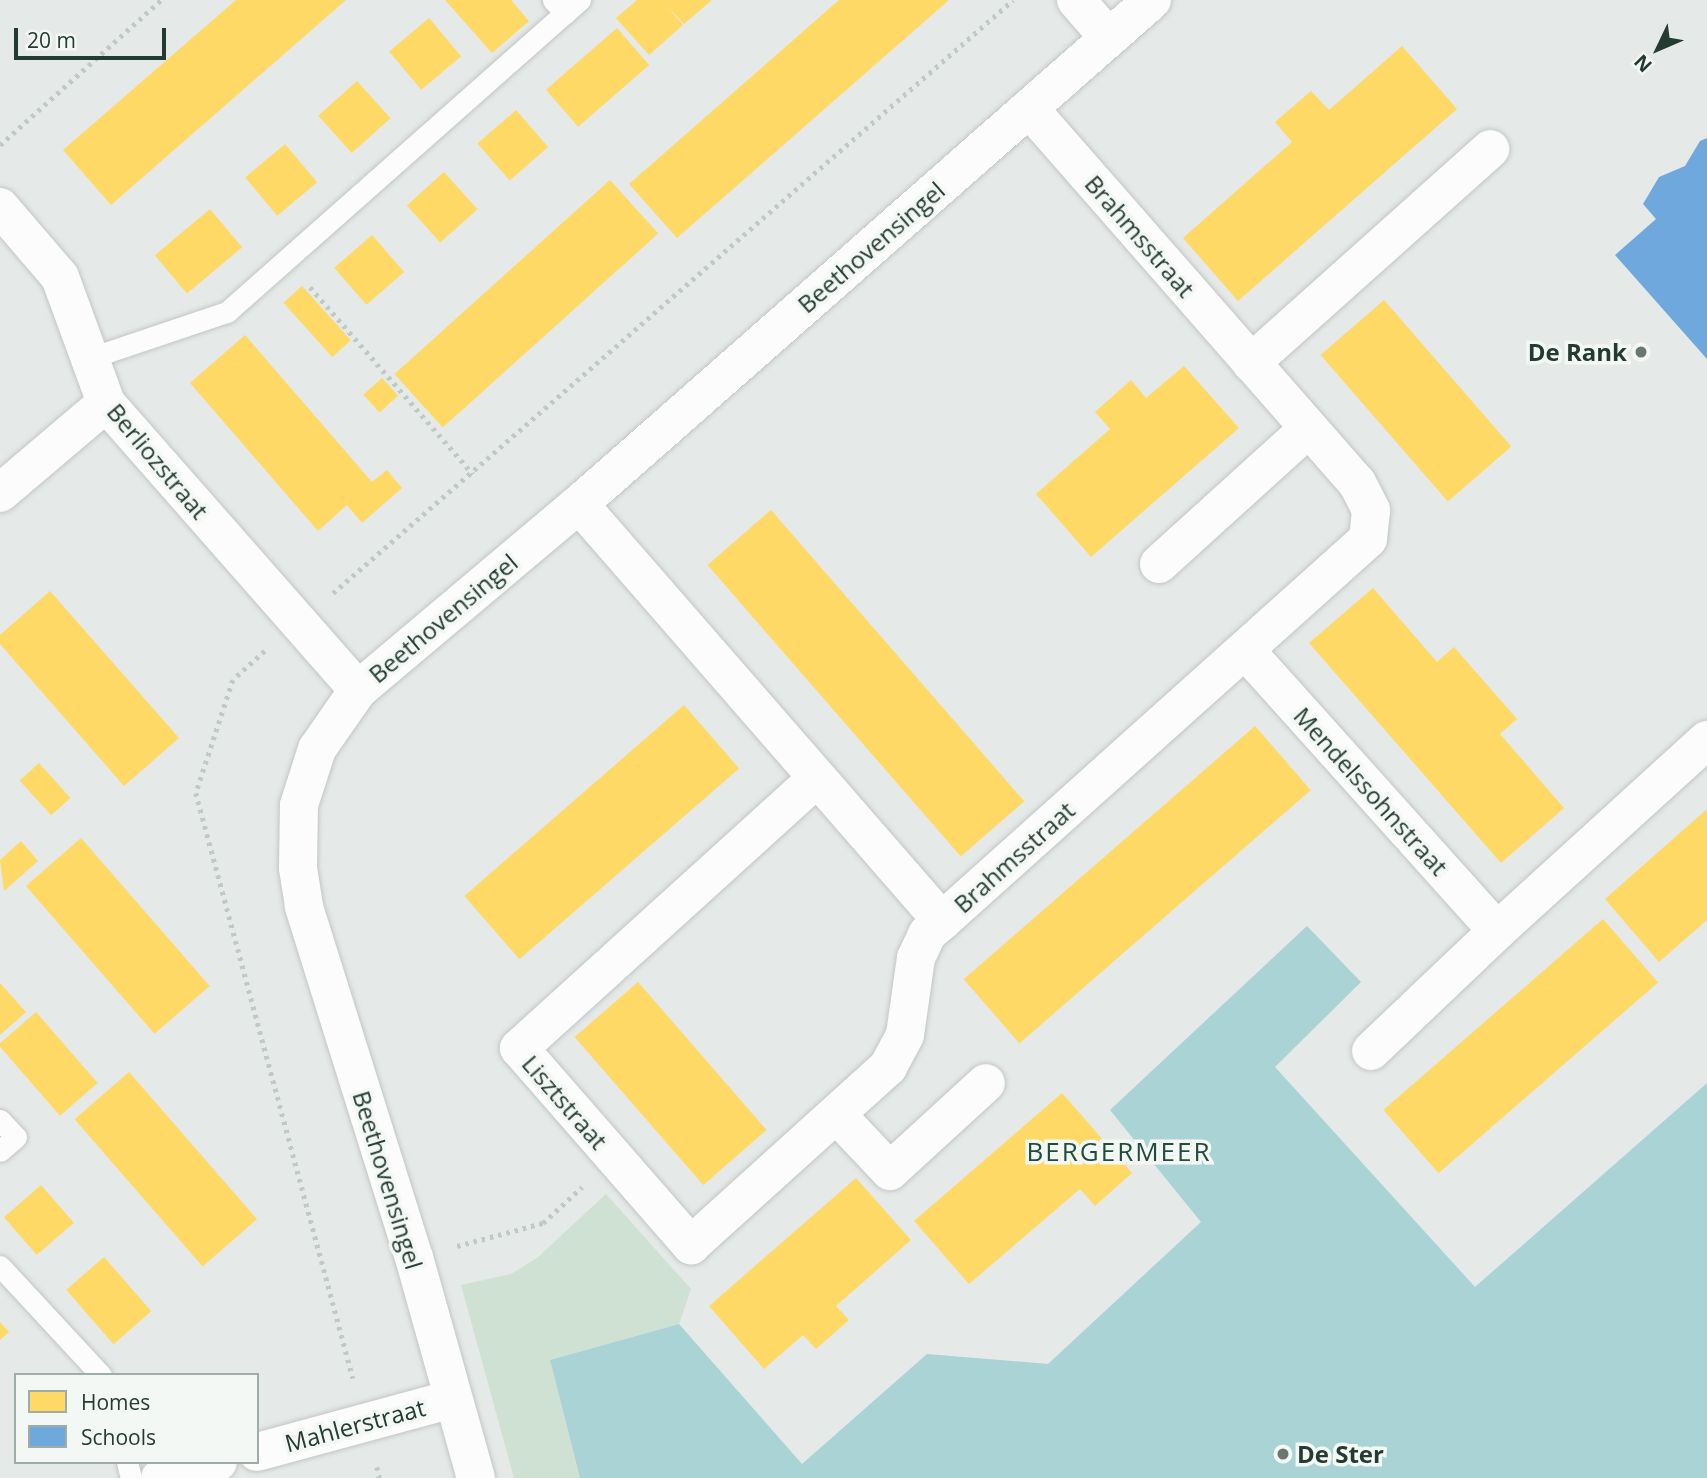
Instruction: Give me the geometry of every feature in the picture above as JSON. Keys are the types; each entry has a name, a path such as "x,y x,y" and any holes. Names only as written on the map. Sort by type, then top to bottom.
{"street":[{"path":"1076,0 1109,38"},
{"name":"Beethovensingel","path":"476,1478 414,1258 315,948 298,868 304,784 317,748 358,690 579,504 1152,0"},
{"name":"Brahmsstraat","path":"579,504 942,921 1368,539 1371,510 1357,483 1029,108"},
{"path":"1251,363 1490,149"},
{"name":"Berliozstraat","path":"0,207 60,277 106,403 358,690"},
{"path":"0,493 106,403"},
{"path":"1159,564 1308,429"},
{"name":"Mendelssohnstraat","path":"1245,651 1497,932"},
{"path":"1371,1051 1707,740"},
{"name":"Lisztstraat","path":"816,779 519,1048 691,1245 837,1115 900,1050 916,958 927,934 942,921"},
{"path":"837,1115 890,1171 986,1083"},
{"name":"Mahlerstraat","path":"259,1451 452,1399"},
{"path":"160,1478 211,1464"}],"lane":[{"path":"90,358 227,312 566,4"},
{"path":"0,1120 16,1137 0,1151"},
{"path":"0,1266 99,1373"}],"path":[{"path":"0,145 161,0"},
{"path":"380,1478 197,793 233,680 473,474 1013,0"},
{"path":"286,259 473,474"},
{"path":"414,1258 542,1223 614,1158"}],"green space":[{"path":"606,1194 691,1289 679,1324 550,1360 580,1478 514,1478 461,1285 511,1274 537,1258"}],"water":[{"path":"1307,926 1361,982 1275,1067 1475,1287 1707,1083 1707,1478 580,1478 550,1360 679,1324 802,1464 927,1354 1048,1364 1201,1222 1110,1110"}],"building: Homes":[{"path":"236,0 346,0 111,205 63,150"},
{"path":"445,0 511,0 529,21 492,53"},
{"path":"637,0 712,0 684,24 666,5 683,25 649,55 616,18"},
{"path":"839,0 949,0 677,238 629,184"},
{"path":"429,18 461,56 421,90 389,51"},
{"path":"617,28 649,65 578,127 546,90"},
{"path":"1402,46 1457,109 1238,301 1183,238 1292,142 1275,122 1311,91 1329,110"},
{"path":"357,81 390,118 352,153 318,116"},
{"path":"516,110 548,147 510,180 478,143"},
{"path":"285,144 317,182 277,216 245,177"},
{"path":"444,172 477,209 440,243 407,205"},
{"path":"610,180 658,234 443,428 394,374"},
{"path":"210,209 242,247 187,294 155,255"},
{"path":"372,235 404,272 366,305 334,268"},
{"path":"302,286 351,340 332,357 283,303"},
{"path":"1384,300 1511,446 1448,502 1321,355"},
{"path":"245,335 372,482 387,470 402,488 362,523 347,505 318,531 190,383"},
{"path":"1184,366 1239,428 1091,557 1036,494 1110,429 1095,412 1131,380 1146,398"},
{"path":"382,378 398,396 379,413 363,395"},
{"path":"771,510 1024,801 961,856 708,565"},
{"path":"1373,588 1437,662 1454,647 1517,719 1500,734 1564,808 1501,863 1309,643"},
{"path":"50,591 179,738 124,786 0,644 0,635"},
{"path":"684,705 739,768 519,959 464,896"},
{"path":"1255,726 1311,790 1019,1043 964,979"},
{"path":"39,763 70,798 51,815 20,780"},
{"path":"1707,809 1707,920 1659,962 1605,899"},
{"path":"81,838 210,986 154,1034 26,886"},
{"path":"21,841 38,861 4,891 0,860"},
{"path":"1603,919 1658,982 1438,1173 1383,1110"},
{"path":"638,982 767,1130 703,1185 575,1037"},
{"path":"0,983 26,1012 0,1035"},
{"path":"36,1012 98,1083 60,1116 0,1047 0,1043"},
{"path":"129,1072 257,1219 203,1266 75,1119"},
{"path":"1062,1093 1132,1173 1095,1206 1080,1189 969,1284 914,1221"},
{"path":"856,1178 911,1240 836,1306 849,1320 816,1349 803,1335 764,1369 709,1306"},
{"path":"41,1185 74,1223 37,1255 4,1217"},
{"path":"104,1257 151,1311 114,1344 66,1290"},
{"path":"0,1322 9,1332 0,1340"}],"building: Schools":[{"path":"1707,138 1707,359 1615,255 1656,219 1643,204 1659,177 1685,166 1700,141"}],"place":[{"name":"De Rank","path":"1641,352"},
{"name":"De Ster","path":"1283,1454"}],"district":[{"name":"BERGERMEER","path":"1119,1152"}]}
